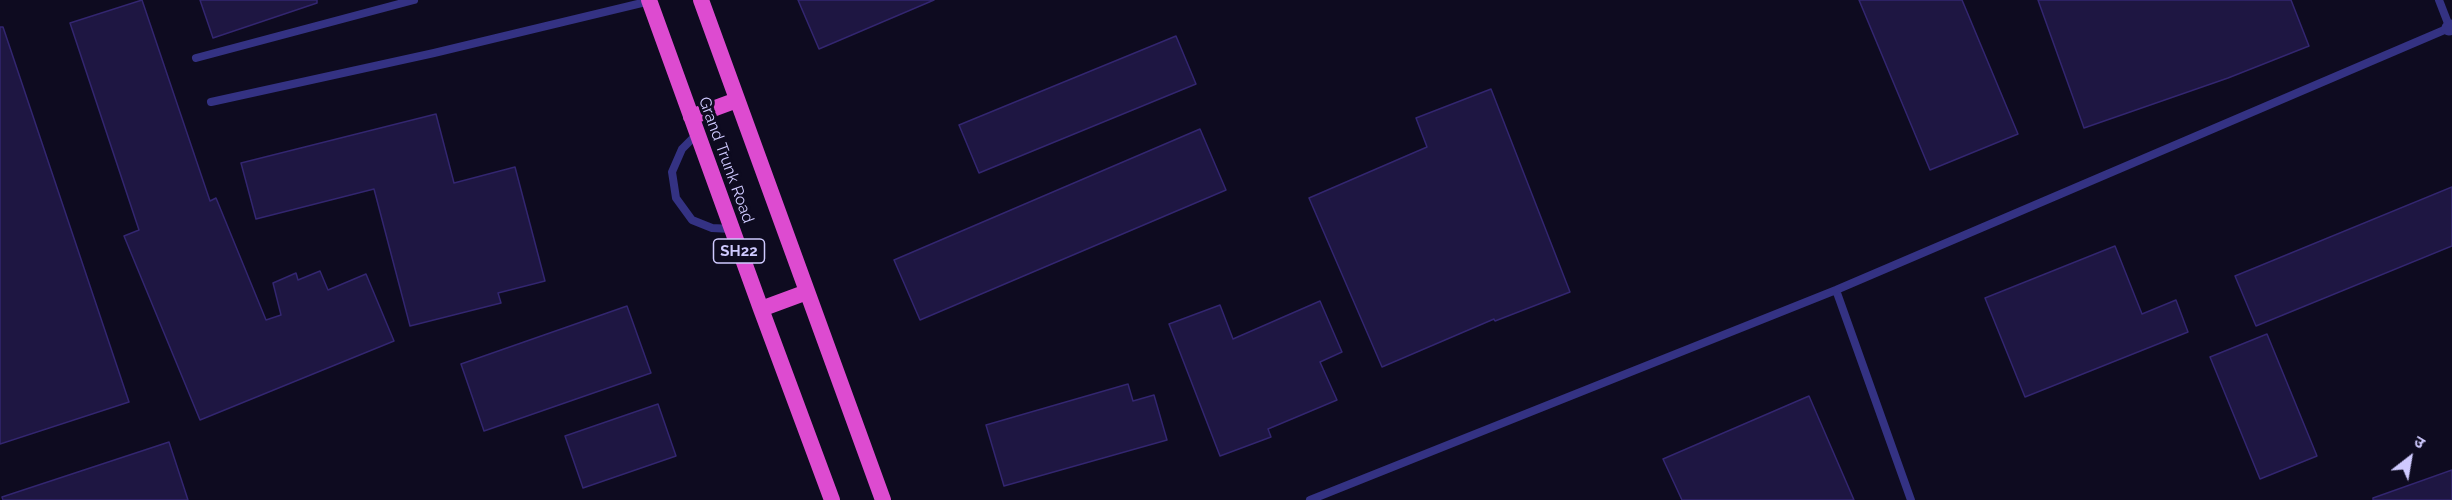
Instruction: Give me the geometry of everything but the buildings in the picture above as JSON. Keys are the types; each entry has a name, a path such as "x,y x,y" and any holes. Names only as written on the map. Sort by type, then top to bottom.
{"highway":[{"name":"Grand Trunk Road","path":"700,0 883,500"},
{"name":"Grand Trunk Road","path":"650,1 832,500"},
{"path":"691,117 737,100"},
{"path":"761,309 807,292"}],"lane":[{"path":"196,58 414,0"},
{"path":"1310,500 1836,290 2451,30 2439,0"},
{"path":"211,102 434,53 650,1"},
{"path":"697,134 682,149 672,172 676,198 692,220 711,228 732,229"},
{"path":"1836,290 1911,500"}]}
